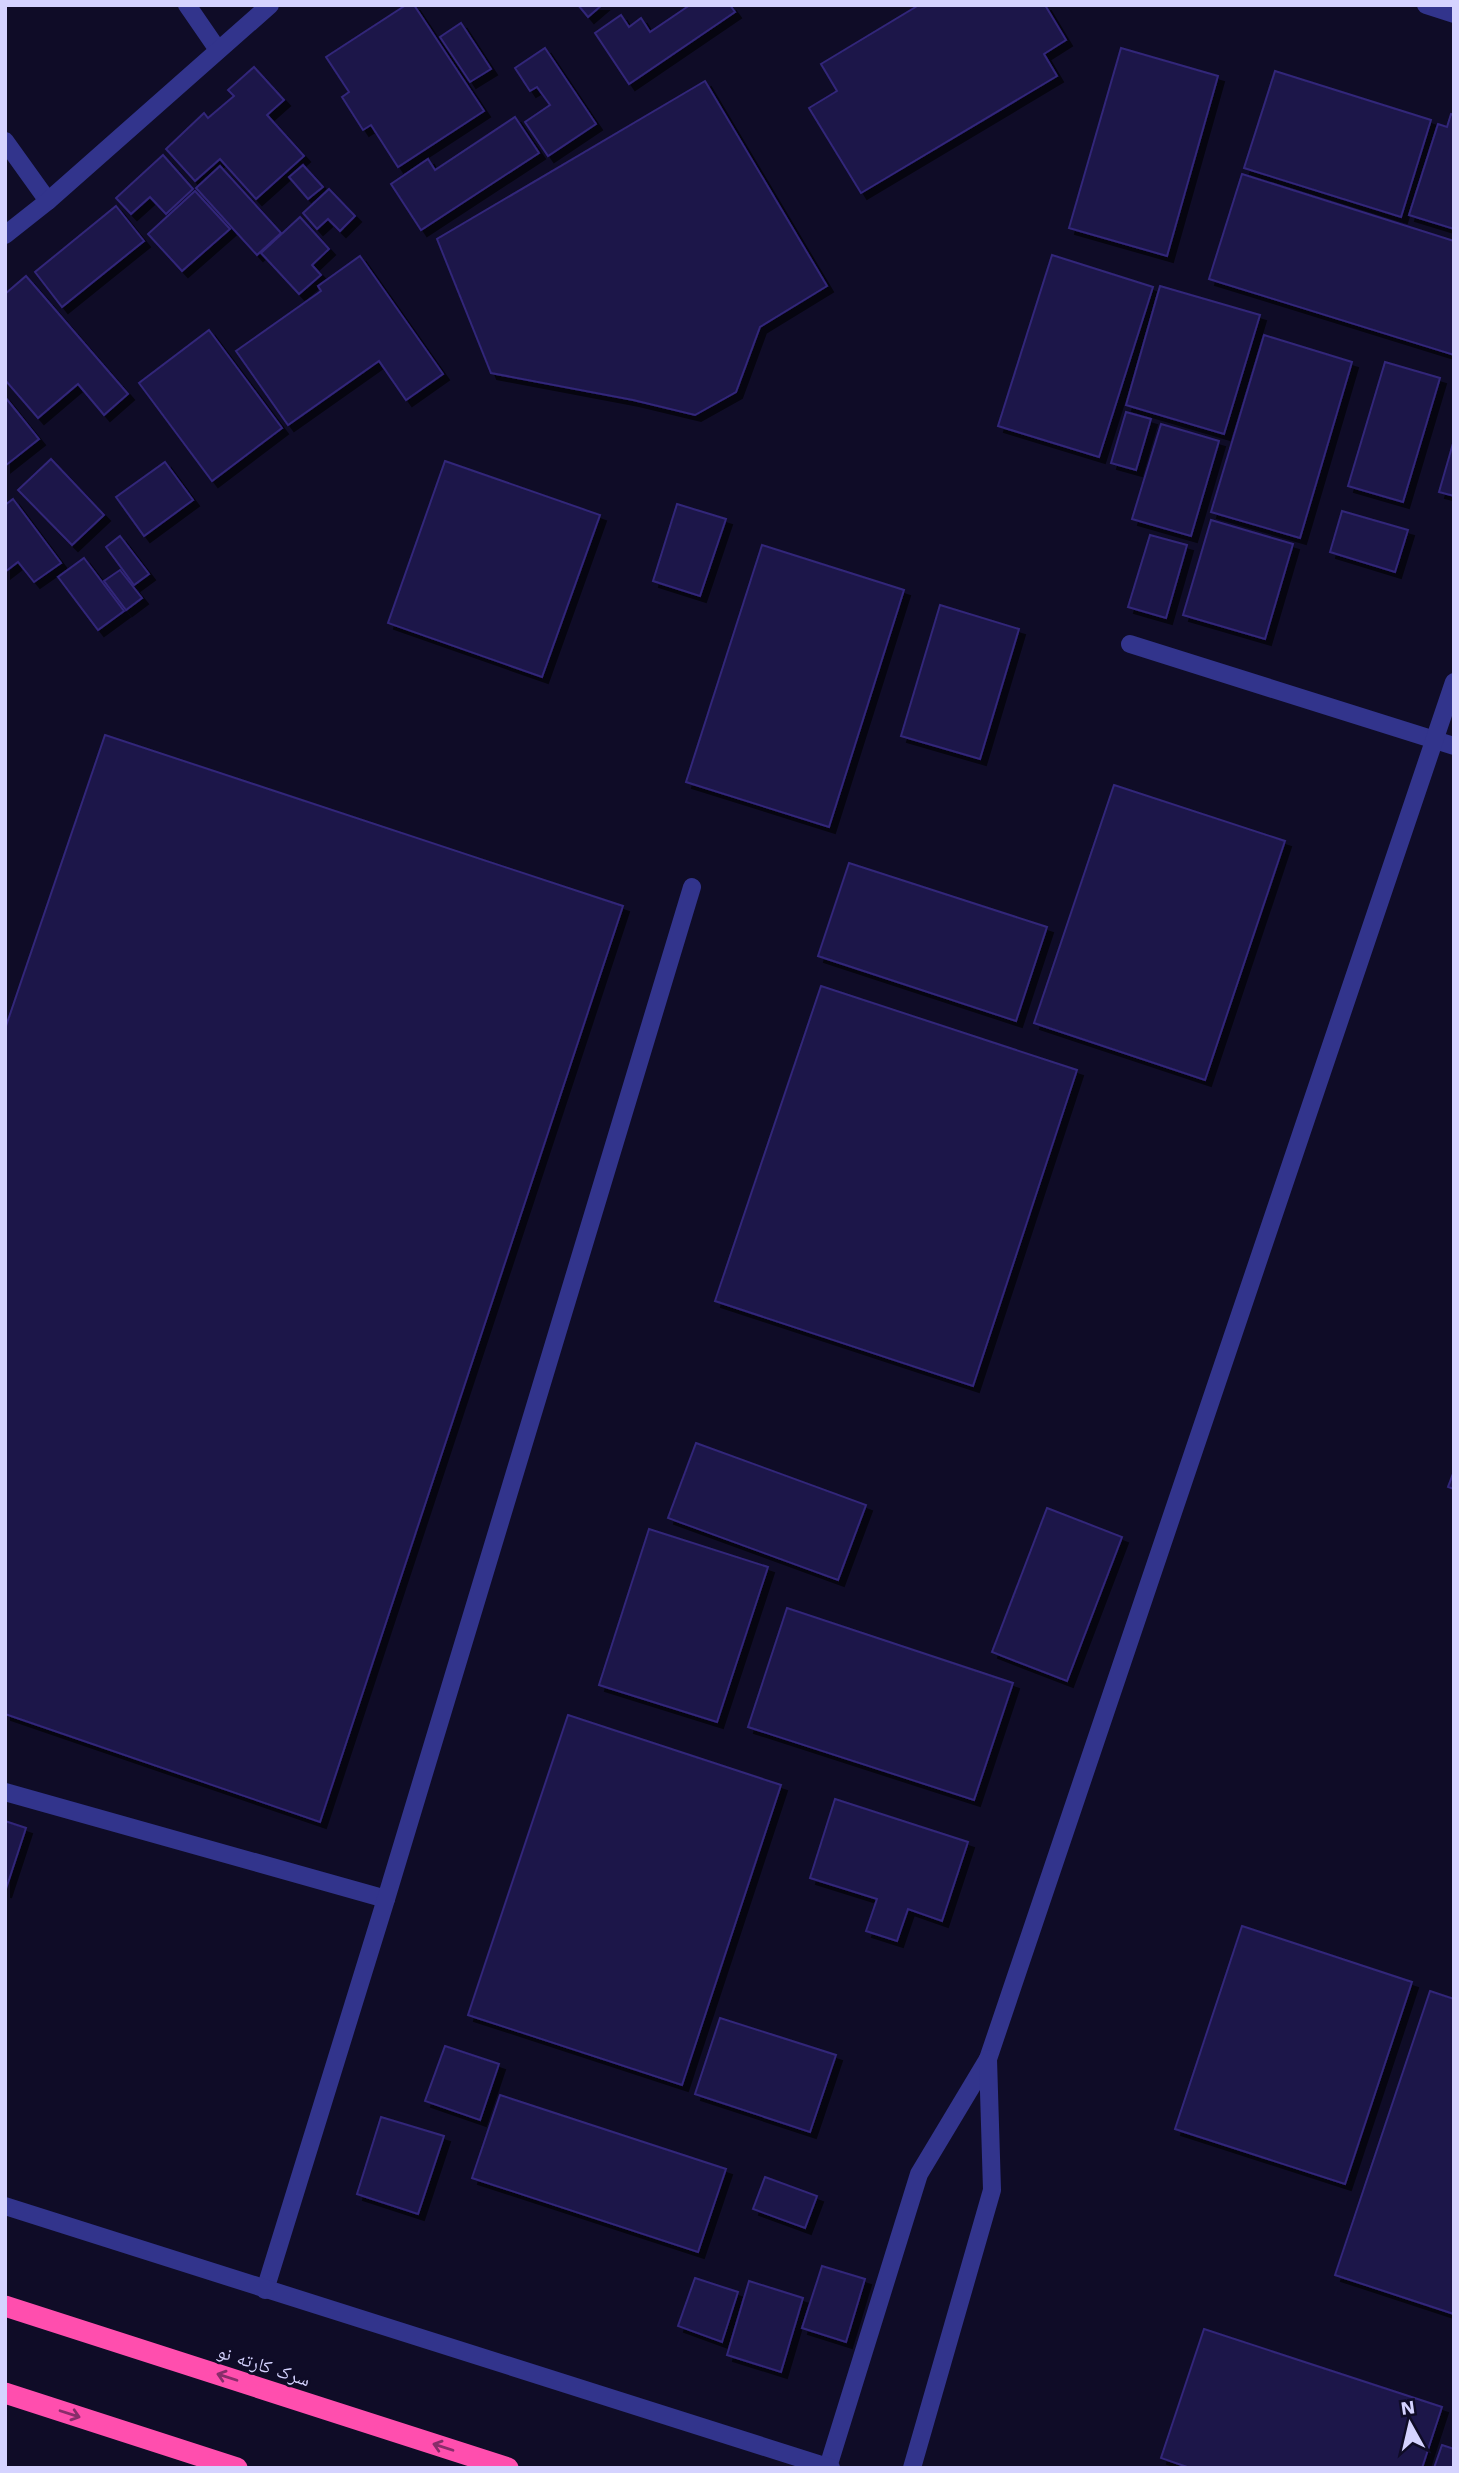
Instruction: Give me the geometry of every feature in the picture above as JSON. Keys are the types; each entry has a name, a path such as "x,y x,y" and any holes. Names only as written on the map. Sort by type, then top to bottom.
{"highway":[{"name":"سرک کارته نو","path":"5,2306 508,2468"},
{"path":"5,2393 237,2468"}],"street":[{"path":"187,5 218,50"},
{"path":"5,235 48,201 270,5"},
{"path":"1426,5 1454,15"},
{"path":"5,141 48,201"},
{"path":"1130,644 1454,746"},
{"path":"5,2206 830,2467 919,2174 988,2059 1454,682"},
{"path":"265,2290 692,887"},
{"path":"5,1792 386,1899"},
{"path":"912,2468 992,2190 988,2059"}],"building":[{"path":"406,5 414,5 484,111 398,167 371,125 363,130 342,97 349,92 326,57"},
{"path":"578,5 602,5 588,17"},
{"path":"690,5 730,5 735,12 629,84 595,33 621,15 629,27 641,18 650,32"},
{"path":"919,5 1045,5 1066,40 1044,54 1057,76 861,193 809,108 837,91 821,64"},
{"path":"461,23 491,69 470,82 440,37"},
{"path":"545,48 596,124 548,156 525,122 550,105 537,87 530,91 515,68"},
{"path":"1121,48 1218,76 1167,256 1069,228"},
{"path":"254,67 284,100 267,115 304,156 256,199 220,159 195,181 166,149 204,113 208,118 234,96 228,90"},
{"path":"1275,71 1431,120 1401,217 1244,168"},
{"path":"705,81 827,286 760,327 736,392 695,415 633,400 491,373 437,239"},
{"path":"1451,114 1454,115 1454,229 1409,215 1438,124 1447,127"},
{"path":"515,117 539,153 421,230 391,184 428,159 435,170"},
{"path":"163,155 193,189 166,214 150,197 131,214 116,198"},
{"path":"303,165 323,187 308,199 289,177"},
{"path":"220,166 281,233 257,255 196,188"},
{"path":"1242,174 1454,241 1454,355 1209,279"},
{"path":"329,189 355,216 340,231 328,219 317,229 303,213"},
{"path":"195,191 230,229 182,271 148,234"},
{"path":"116,206 144,241 62,307 35,272"},
{"path":"300,217 329,249 312,265 321,275 299,294 261,253"},
{"path":"1052,255 1153,287 1099,457 998,426"},
{"path":"360,256 443,374 406,400 379,361 288,425 236,351 321,291 318,286"},
{"path":"26,276 128,394 104,415 78,384 38,418 5,380 5,294"},
{"path":"1160,286 1260,315 1224,434 1126,405"},
{"path":"209,330 282,428 212,481 139,383"},
{"path":"1264,335 1352,362 1300,538 1211,512"},
{"path":"1385,362 1440,378 1403,502 1348,486"},
{"path":"5,397 39,439 5,466"},
{"path":"1126,412 1151,419 1136,470 1111,463"},
{"path":"1161,424 1219,441 1191,536 1132,519"},
{"path":"1454,440 1454,496 1439,492"},
{"path":"51,459 104,515 72,545 18,490"},
{"path":"445,461 600,515 542,677 388,623"},
{"path":"165,462 193,500 144,536 116,497"},
{"path":"13,499 61,563 34,582 18,562 5,572 5,505"},
{"path":"677,504 726,519 700,596 653,581"},
{"path":"1342,511 1408,530 1395,572 1330,552"},
{"path":"1211,520 1293,544 1265,639 1183,615"},
{"path":"1150,535 1187,545 1166,618 1128,607"},
{"path":"120,536 149,574 134,585 106,547"},
{"path":"762,545 904,590 829,827 686,782"},
{"path":"84,558 124,611 98,630 58,577"},
{"path":"120,570 142,598 126,610 104,581"},
{"path":"940,605 1019,629 980,759 901,736"},
{"path":"105,735 623,906 320,1822 5,1714 5,1029"},
{"path":"1114,785 1285,841 1205,1080 1034,1023"},
{"path":"849,863 1047,927 1016,1021 818,956"},
{"path":"821,986 1077,1070 973,1386 715,1301"},
{"path":"696,1443 866,1505 838,1580 668,1518"},
{"path":"1454,1471 1454,1489 1448,1487"},
{"path":"1047,1508 1122,1537 1067,1681 992,1652"},
{"path":"649,1529 768,1567 717,1722 599,1685"},
{"path":"787,1608 1013,1683 974,1800 748,1727"},
{"path":"568,1715 781,1785 682,2085 468,2015"},
{"path":"835,1799 968,1842 942,1921 908,1909 897,1941 866,1931 877,1899 810,1878"},
{"path":"5,1821 26,1828 5,1892"},
{"path":"1242,1926 1412,1982 1345,2184 1175,2129"},
{"path":"1430,1991 1454,1999 1454,2314 1335,2275"},
{"path":"720,2018 836,2055 810,2132 695,2094"},
{"path":"445,2046 499,2064 480,2120 425,2101"},
{"path":"500,2095 726,2169 698,2252 472,2178"},
{"path":"381,2117 444,2136 418,2214 357,2194"},
{"path":"765,2177 817,2196 805,2228 753,2209"},
{"path":"822,2266 865,2279 846,2342 802,2328"},
{"path":"695,2278 738,2292 722,2342 678,2326"},
{"path":"749,2281 803,2298 781,2372 727,2355"},
{"path":"1204,2329 1442,2407 1422,2468 1190,2468 1161,2458"},
{"path":"1442,2445 1454,2449 1454,2468 1434,2468"}]}
